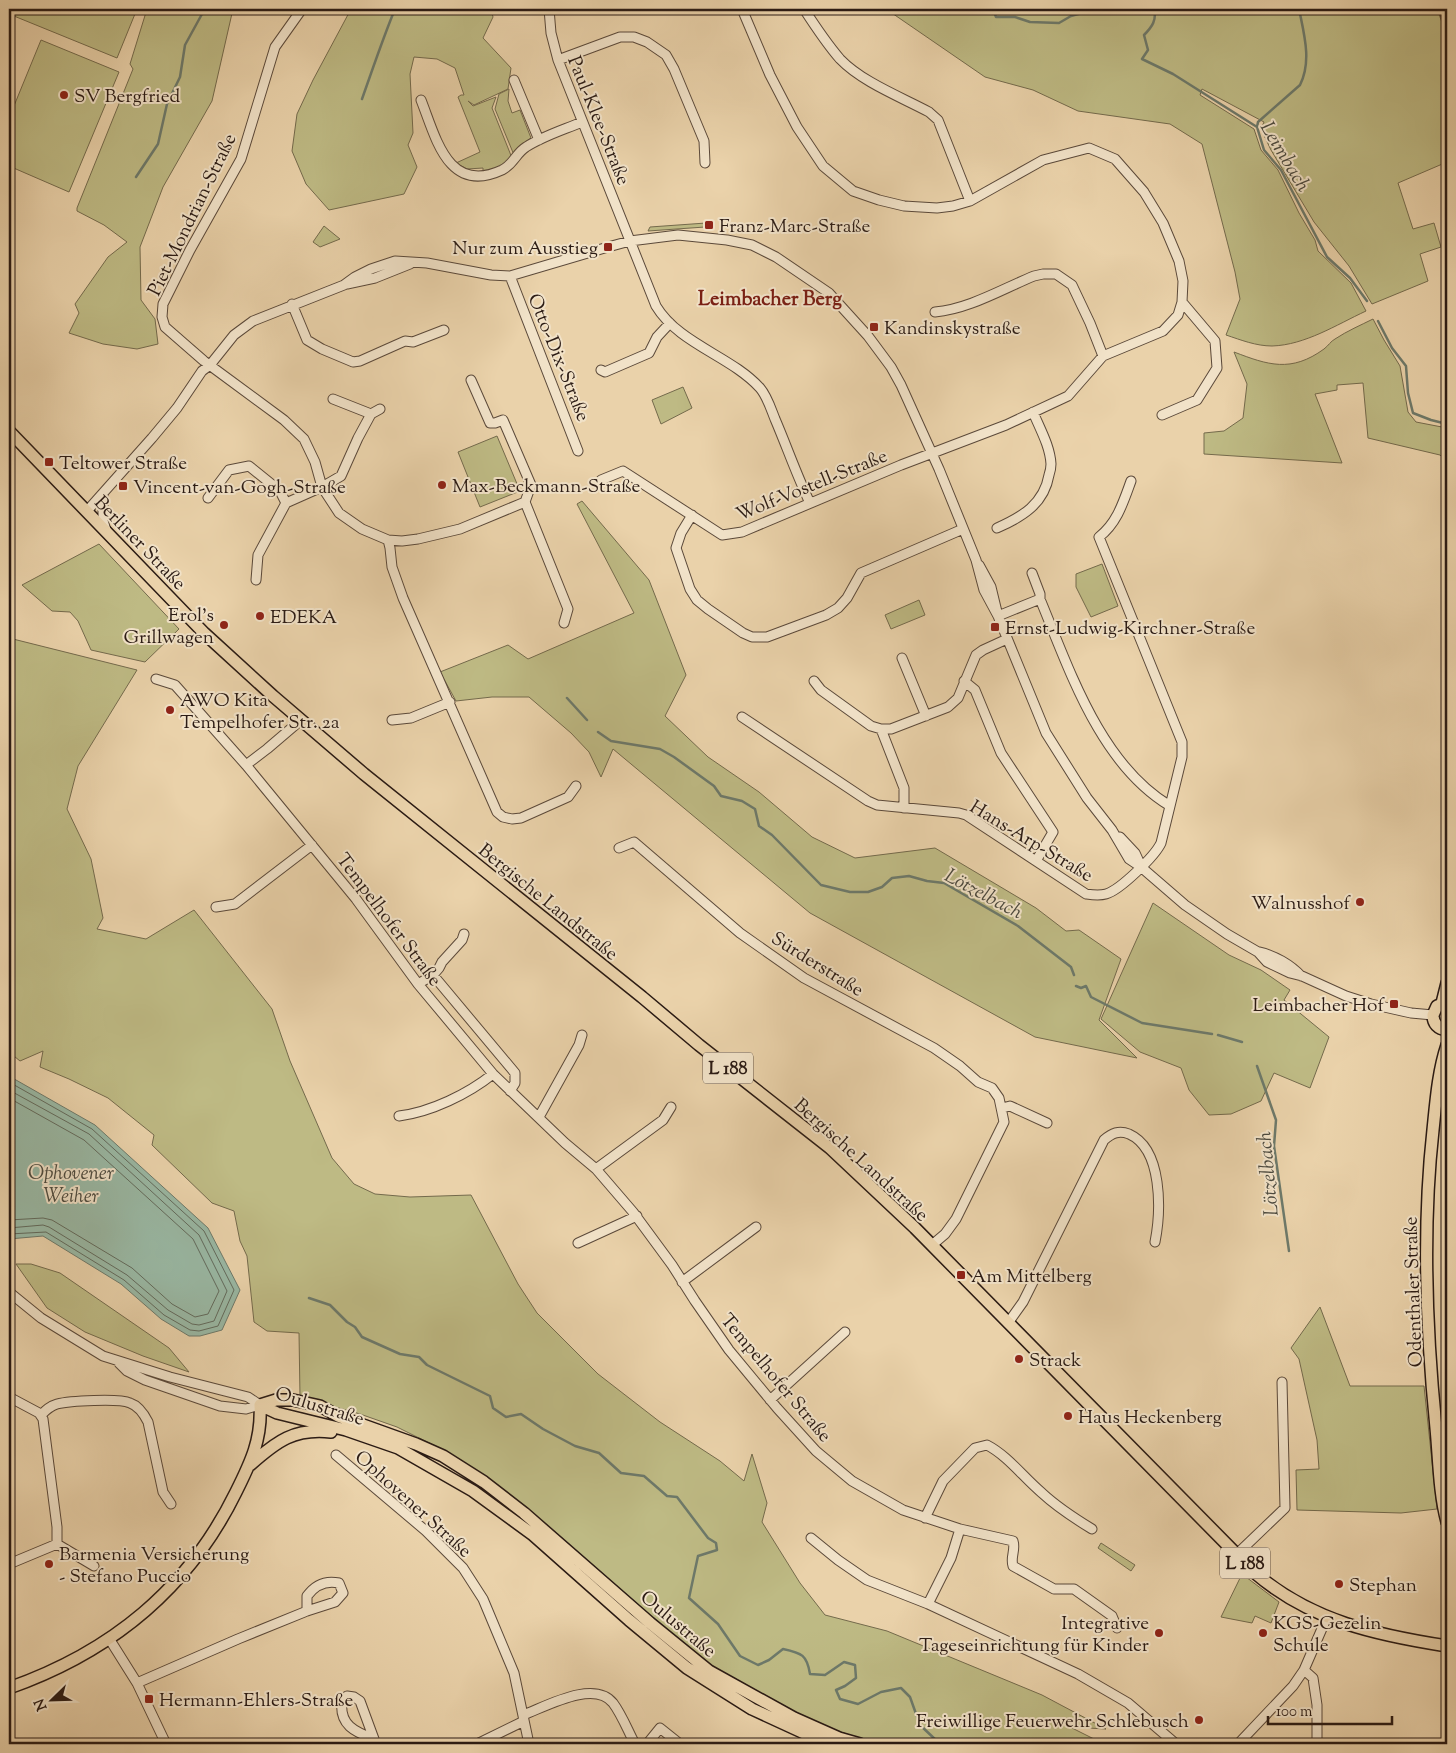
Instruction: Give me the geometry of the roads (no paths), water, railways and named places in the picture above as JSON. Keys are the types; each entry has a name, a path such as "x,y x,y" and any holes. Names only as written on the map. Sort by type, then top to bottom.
{"main road":[{"name":"Berliner Straße","path":"9,431 204,633 251,676"},
{"name":"Bergische Landstraße","path":"251,676 364,774 699,1045 830,1148 932,1245 1237,1554 1272,1587 1290,1599 1327,1617 1377,1634 1447,1646"},
{"path":"1432,1015 1437,1006 1444,1003 1447,983"},
{"name":"Odenthaler Straße","path":"1432,1015 1435,1024 1443,1028 1442,1061 1429,1162 1426,1220 1428,1316 1432,1392 1447,1522"},
{"name":"Odenthaler Straße","path":"1442,1061 1447,1045"},
{"name":"Oulustraße","path":"260,1405 276,1400 293,1400 320,1406 338,1416 416,1444 443,1456 484,1482 524,1513 650,1623 709,1671 794,1718 839,1738 860,1744"},
{"path":"9,1688 59,1668 110,1640 132,1623 183,1575 222,1522 249,1466 261,1427 260,1405"},
{"name":"Oulustraße","path":"260,1405 277,1413 364,1436 398,1448 473,1491 532,1534 629,1620 687,1668 752,1709 828,1744"},
{"path":"249,1466 284,1438 296,1434 320,1431 337,1432 412,1457"}],"street":[{"name":"Piet-Mondrian-Straße","path":"210,365 166,327 162,317 163,304 240,159 275,47 302,9"},
{"name":"Paul-Klee-Straße","path":"548,9 551,33 558,60 630,242"},
{"path":"742,9 770,75 797,127 823,166 852,191 904,206 937,208 953,206 970,201 1043,160 1089,148 1114,159 1144,192 1164,223 1180,261 1183,281 1182,302 1178,315 1163,331 1103,356 1068,396 984,434 932,453"},
{"path":"804,9 828,43 848,65 868,80 929,112 938,120 970,201"},
{"path":"1444,9 1447,19"},
{"path":"558,60 620,37 634,37 647,42 666,55 674,69 704,141 705,163"},
{"path":"514,80 539,140"},
{"path":"421,100 440,148 448,162 460,172 470,176 484,177 502,170 514,162 524,148 582,122"},
{"path":"87,511 152,438 183,399 196,388 206,376 210,365 234,335 253,321 292,304 344,285 375,278 416,262 491,275 510,276 576,255 630,242 678,236 727,240 752,245 776,257 829,293 849,313 872,341 901,385 932,453 976,560 991,587 998,616 1046,733 1087,798 1112,830 1135,853 1141,867 1185,904 1227,934 1258,952 1265,953 1293,967 1302,976 1346,996 1371,1004 1412,1013 1432,1015"},
{"path":"630,242 661,315 716,356 740,371 761,389 810,503"},
{"path":"935,312 972,303 1034,276 1056,274 1072,285 1090,322 1103,356"},
{"name":"Otto-Dix-Straße","path":"510,276 578,451"},
{"path":"1162,415 1197,400 1217,368 1215,341 1182,302"},
{"path":"292,304 307,340 322,349 353,362 360,361 405,341 413,342 444,330"},
{"path":"601,370 604,372 649,353 657,337 670,323"},
{"path":"210,365 284,420 304,439 315,462 322,487 339,513 362,529 388,540 418,539 460,529 525,502"},
{"path":"471,380 490,423 504,420 531,485 525,502 568,609 564,623"},
{"path":"333,399 371,414"},
{"path":"256,580 258,555 286,503 322,487 341,476 371,414 380,409"},
{"path":"997,528 1018,519 1029,511 1042,496 1048,482 1051,465 1047,446 1033,412"},
{"name":"Wolf-Vostell-Straße","path":"601,480 622,471 722,534 742,532 932,453"},
{"path":"208,498 229,470 249,466 284,496 286,503"},
{"path":"1131,481 1120,512 1108,530 1098,537 1182,742 1182,757 1161,843 1158,852 1141,867"},
{"path":"103,493 103,521 108,533"},
{"path":"692,515 680,533 676,548 690,589 698,600 708,608 752,637 767,637 838,608 847,598 861,573 963,528"},
{"path":"388,540 392,567 404,598 497,812 503,817 512,819 532,814 568,797 576,786"},
{"path":"1032,573 1040,594 1040,600 1083,700 1113,751 1140,784 1154,797 1170,806"},
{"path":"998,616 1040,600"},
{"path":"814,681 821,690 871,726 881,729 891,728 948,707 958,698 976,655 1007,639"},
{"path":"902,658 926,716"},
{"name":"Tempelhofer Straße","path":"156,679 175,685 246,765 356,899 418,984 493,1074 566,1143 596,1168 637,1216 730,1350 770,1400 816,1451 846,1476 903,1510 960,1529 1012,1541 1015,1547 1011,1561 1013,1566 1054,1589 1074,1590 1112,1616 1117,1628"},
{"path":"964,681 975,690 1001,753 1053,832 1036,861"},
{"path":"392,720 411,718 450,702"},
{"name":"Hans-Arp-Straße","path":"742,717 868,801 876,805 966,815 1086,894 1096,896 1108,894 1119,887 1141,867"},
{"path":"246,765 301,720"},
{"path":"881,729 904,788 904,808"},
{"name":"Sürderstraße","path":"619,848 634,842 740,933 804,978 934,1048 960,1066 978,1082 992,1088 999,1098 1002,1108"},
{"path":"216,907 235,904 312,845"},
{"path":"418,984 433,975 462,940 464,934"},
{"name":"Tempelhofer Straße","path":"433,975 515,1073 515,1083 510,1091"},
{"path":"539,1116 579,1045 582,1035"},
{"path":"399,1116 413,1114 457,1096 480,1084 493,1074"},
{"path":"932,1245 945,1234 956,1219 1004,1122 1002,1108 1010,1106 1047,1124"},
{"path":"596,1168 663,1120 671,1107"},
{"path":"1008,1322 1023,1302 1104,1140 1113,1133 1125,1132 1136,1138 1146,1148 1152,1158 1156,1177 1159,1223 1155,1242"},
{"path":"578,1243 637,1216"},
{"path":"682,1282 756,1227"},
{"path":"9,1292 41,1318 103,1356 211,1389 248,1397 260,1405"},
{"path":"770,1400 845,1332"},
{"path":"119,1362 126,1371 146,1380 220,1406 246,1409 260,1405"},
{"path":"1237,1554 1285,1508 1282,1382"},
{"path":"9,1397 41,1415 45,1426 54,1495 57,1544"},
{"path":"41,1415 48,1408 62,1403 122,1400 137,1407 148,1422 162,1492 170,1504"},
{"path":"925,1518 943,1481 975,1448 987,1445 997,1451 1041,1493 1092,1529"},
{"name":"Ophovener Straße","path":"336,1455 426,1531 463,1568 483,1598 514,1673 530,1744"},
{"path":"928,1604 950,1558 960,1529"},
{"path":"810,1538 867,1580 928,1604 1078,1674 1128,1703 1176,1744"},
{"path":"9,1564 57,1544"},
{"path":"57,1544 94,1566"},
{"path":"137,1683 307,1611"},
{"path":"1238,1744 1282,1699 1304,1670 1327,1617"},
{"path":"110,1640 137,1683 166,1744"},
{"path":"1304,1670 1313,1678 1317,1705 1316,1744"},
{"path":"477,1744 523,1718 578,1695 588,1693 601,1696 612,1702 635,1744"},
{"path":"347,1696 354,1697 360,1701 375,1741 355,1732 348,1726 341,1705 347,1696"},
{"path":"647,1744 660,1728 680,1744"}],"water":[{"name":"Ophovener Weiher","path":"9,1076 95,1125 208,1228 240,1290 222,1330 200,1336 189,1336 161,1319 121,1284 43,1236 9,1239"}],"waterway":[{"path":"136,177 158,144 167,104 180,77 185,45 202,14 201,9"},
{"path":"362,99 395,9"},
{"name":"Leimbach","path":"993,9 996,17 1015,17 1030,22 1059,23 1071,16 1082,13 1114,12 1116,9"},
{"name":"Leimbach","path":"1154,9 1155,17 1153,23 1144,35 1148,50 1142,59 1173,74 1257,127 1264,150 1281,170 1327,257 1350,278 1367,301"},
{"path":"1257,127 1258,122 1300,85 1304,76 1306,47 1299,9"},
{"name":"Leimbach","path":"1378,321 1392,348 1406,366 1408,393 1413,413 1447,424"},
{"name":"Lötzelbach","path":"567,698 587,720"},
{"name":"Lötzelbach","path":"598,732 611,741 660,749 714,786 721,796 742,801 755,809 759,826 772,835 821,885 850,892 868,892 882,887 892,878 909,876 944,883 1018,926 1071,967 1074,975"},
{"name":"Lötzelbach","path":"1076,986 1081,988 1086,986 1091,997 1142,1023 1212,1034"},
{"name":"Lötzelbach","path":"1218,1035 1242,1042"},
{"name":"Lötzelbach","path":"1257,1066 1276,1120 1274,1146 1289,1251"},
{"path":"309,1298 330,1305 347,1322 355,1327 362,1337 400,1354 419,1357 427,1365 490,1396 493,1408 506,1417 521,1414 543,1429 575,1446 599,1453 621,1473 644,1476 667,1496 677,1497 708,1538 716,1543 717,1550 698,1556 689,1598 718,1624 740,1656 758,1665 769,1660 783,1649 789,1650 805,1659 810,1674 825,1675 844,1662 855,1665 856,1678 836,1690 840,1699 858,1704 881,1692 901,1688 910,1697 920,1725 938,1742"}],"place":[{"name":"SV Bergfried","path":"64,95"},
{"name":"Franz-Marc-Straße","path":"709,225"},
{"name":"Nur zum Ausstieg","path":"608,247"},
{"name":"Kandinskystraße","path":"874,327"},
{"name":"Teltower Straße","path":"49,462"},
{"name":"Max-Beckmann-Straße","path":"442,485"},
{"name":"Vincent-van-Gogh-Straße","path":"123,486"},
{"name":"EDEKA","path":"260,616"},
{"name":"Erol's Grillwagen","path":"224,625"},
{"name":"Ernst-Ludwig-Kirchner-Straße","path":"995,627"},
{"name":"AWO Kita Tempelhofer Str. 2a","path":"170,710"},
{"name":"Walnusshof","path":"1360,902"},
{"name":"Leimbacher Hof","path":"1394,1004"},
{"name":"Am Mittelberg","path":"961,1275"},
{"name":"Strack","path":"1019,1359"},
{"name":"Haus Heckenberg","path":"1068,1416"},
{"name":"Barmenia Versicherung - Stefano Puccio","path":"49,1564"},
{"name":"Stephan","path":"1339,1584"},
{"name":"Integrative Tageseinrichtung für Kinder","path":"1159,1633"},
{"name":"KGS-Gezelin Schule","path":"1263,1633"},
{"name":"Hermann-Ehlers-Straße","path":"149,1699"},
{"name":"Freiwillige Feuerwehr Schlebusch","path":"1199,1720"}],"district":[{"name":"Leimbacher Berg","path":"770,298"}]}
